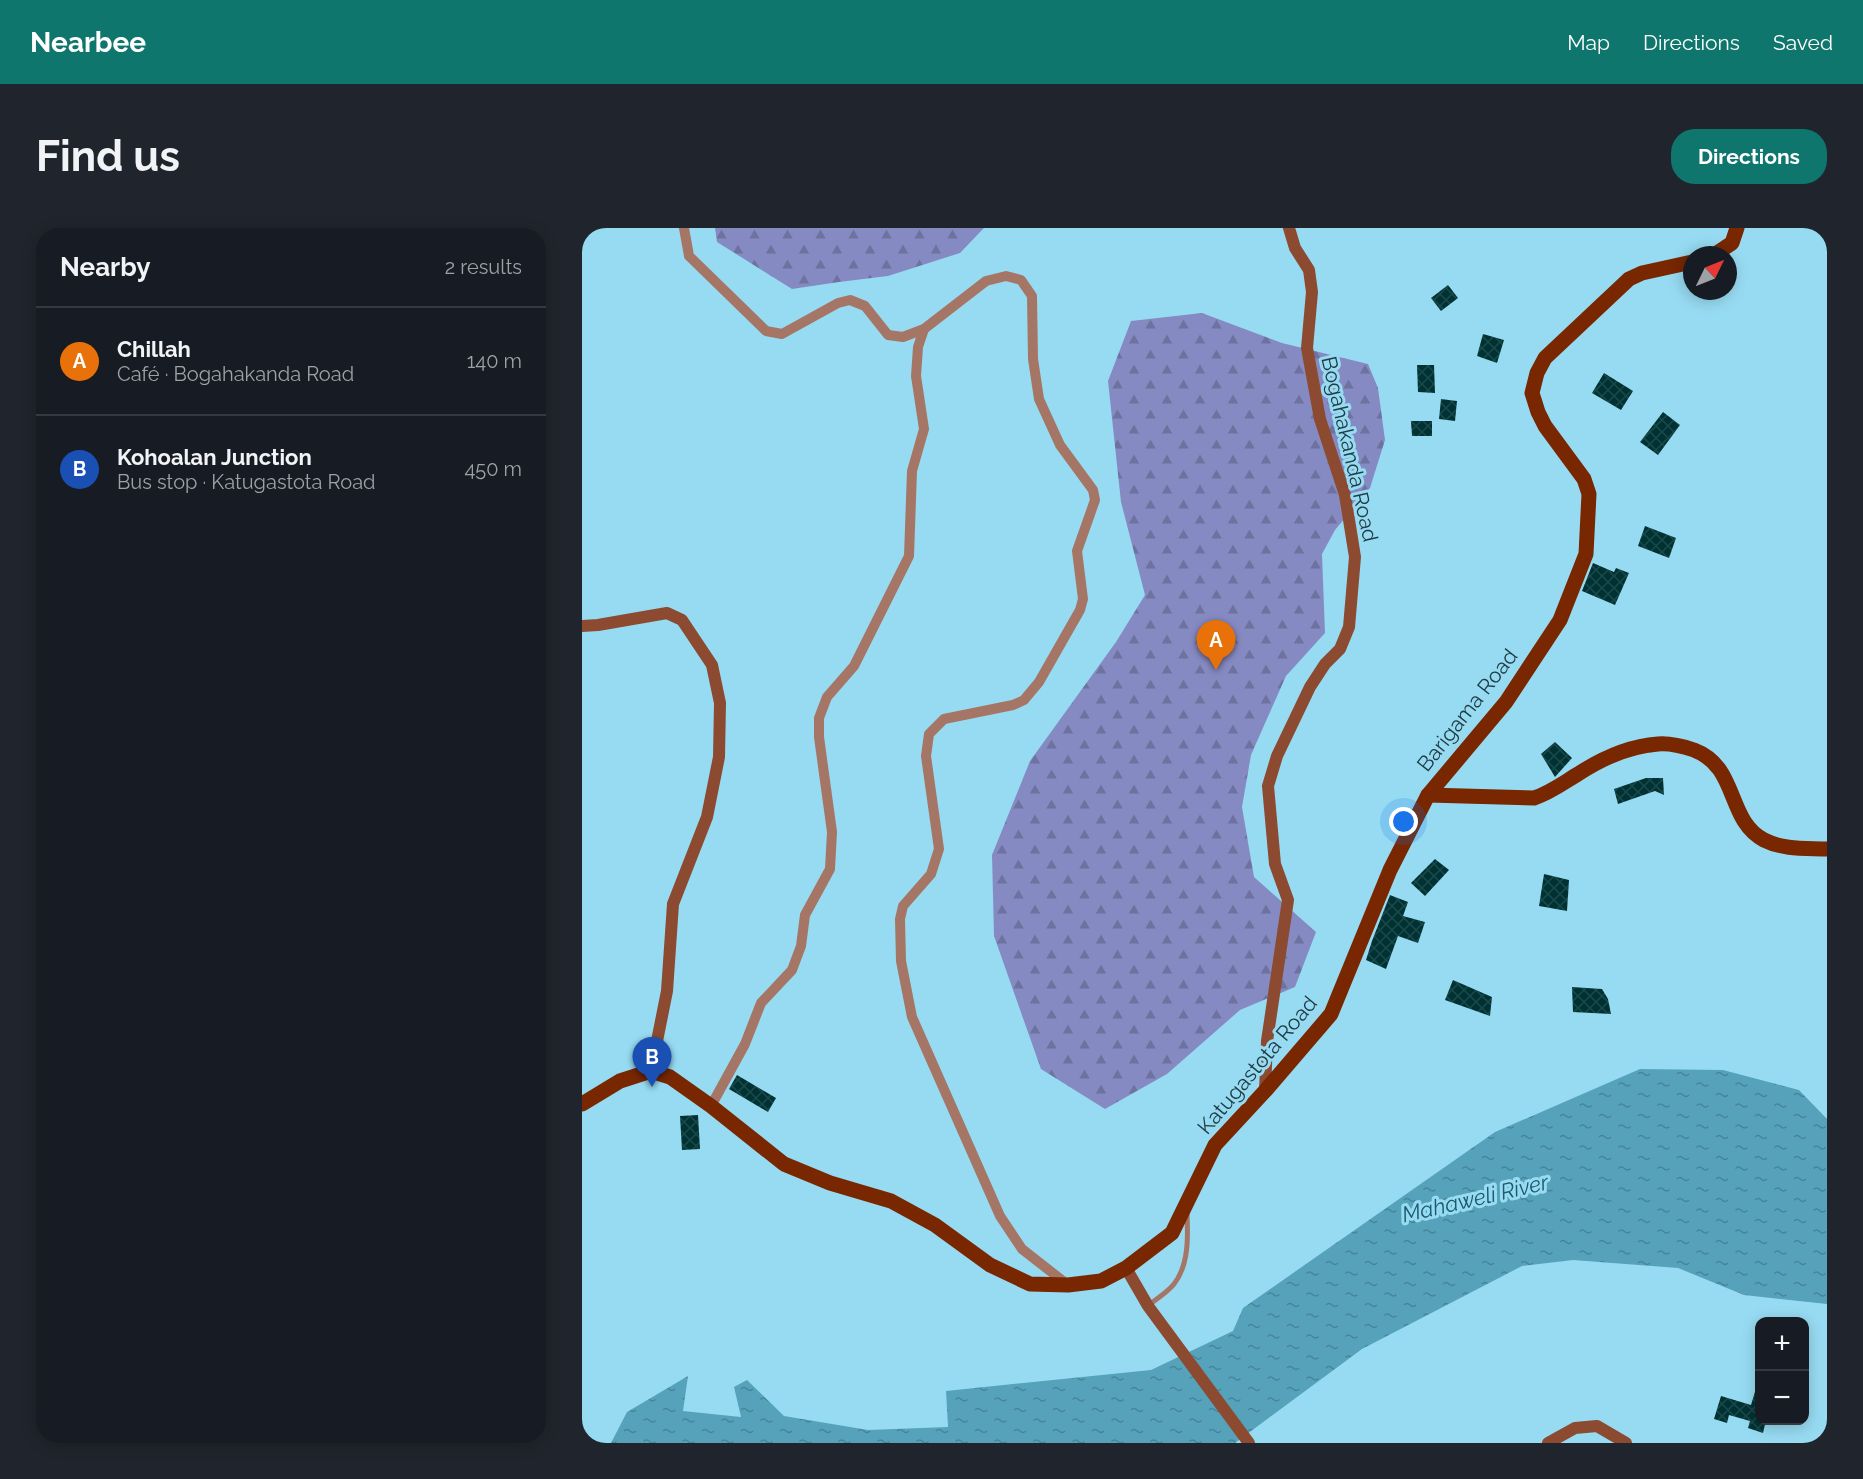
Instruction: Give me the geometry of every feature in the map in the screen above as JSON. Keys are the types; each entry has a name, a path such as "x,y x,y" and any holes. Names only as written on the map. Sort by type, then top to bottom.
{"main road":[{"path":"1728,246 1732,243 1737,228"},
{"name":"Barigama Road","path":"1428,795 1506,702 1560,620 1586,554 1589,494 1584,479 1545,426 1538,412 1532,393 1537,373 1545,358 1629,279 1642,273 1683,264"},
{"path":"1428,795 1534,798 1547,794 1582,771 1614,756 1637,748 1659,744 1680,745 1701,753 1716,764 1727,780 1743,821 1754,833 1780,846 1827,849"},
{"name":"Katugastota Road","path":"651,1071 670,1077 711,1106 784,1164 830,1184 891,1202 935,1225 990,1265 1030,1284 1068,1285 1101,1281 1126,1268 1172,1233 1215,1144 1265,1091 1331,1014 1389,870 1428,795"},
{"path":"582,1104 620,1081 651,1071"}],"street":[{"path":"684,228 689,256 766,331 782,334 838,303 850,300 865,306 888,335 903,337 924,330 986,281 1006,276 1022,280 1032,296 1033,359 1039,399 1060,445 1093,490 1095,500 1077,550 1083,599 1080,610 1039,682 1024,700 1013,705 944,719 929,734 926,756 939,849 931,874 903,906 900,920 901,961 912,1017 999,1216 1022,1249 1068,1285"},
{"name":"Bogahakanda Road","path":"1265,1091 1267,1041 1288,900 1275,864 1268,786 1277,756 1310,687 1325,664 1340,649 1349,627 1355,557 1345,495 1320,418 1307,348 1312,292 1309,270 1294,248 1289,228"},
{"path":"711,1106 745,1044 761,1003 792,970 801,946 804,915 830,868 832,832 819,737 819,718 827,697 854,666 909,556 912,471 924,429 916,376 918,347 924,330"},
{"path":"582,626 667,613 682,620 712,665 720,703 719,757 707,817 672,904 666,991 651,1071"},
{"path":"1126,1268 1152,1310 1249,1443"},
{"path":"1548,1443 1575,1428 1597,1426 1626,1443"}],"lane":[{"path":"1152,1310 1174,1284 1184,1263 1188,1236 1186,1206"}],"green space":[{"path":"715,228 984,228 960,253 888,276 792,289 717,242"},
{"path":"1202,313 1282,343 1368,364 1378,388 1385,440 1370,488 1335,530 1322,554 1325,633 1286,676 1251,755 1242,807 1254,877 1316,932 1295,987 1240,1010 1167,1074 1105,1109 1041,1069 994,936 992,855 1030,761 1116,642 1145,595 1121,502 1108,381 1131,321"}],"water":[{"name":"Mahaweli River","path":"1640,1069 1723,1070 1799,1090 1827,1119 1827,1304 1744,1295 1678,1268 1573,1260 1522,1266 1362,1349 1235,1443 611,1443 627,1412 688,1376 683,1411 741,1417 734,1387 747,1380 784,1416 868,1430 948,1427 946,1391 1151,1370 1233,1331 1243,1308 1495,1132"}],"building":[{"path":"1448,285 1458,298 1441,311 1431,298"},
{"path":"1483,334 1504,340 1497,363 1477,356"},
{"path":"1417,365 1434,365 1435,393 1418,392"},
{"path":"1604,373 1633,391 1621,410 1592,393"},
{"path":"1441,399 1457,401 1455,421 1439,419"},
{"path":"1663,412 1680,425 1658,455 1640,442"},
{"path":"1411,421 1432,421 1432,436 1412,436"},
{"path":"1645,526 1676,538 1669,558 1638,546"},
{"path":"1593,563 1614,572 1616,568 1629,573 1615,605 1582,591"},
{"path":"1555,742 1572,758 1555,777 1541,754"},
{"path":"1646,778 1663,778 1664,795 1655,791 1618,804 1614,789"},
{"path":"1435,859 1449,870 1425,896 1411,883"},
{"path":"1544,874 1569,880 1567,911 1539,906"},
{"path":"1390,895 1408,902 1403,916 1425,922 1418,943 1398,936 1386,969 1366,960"},
{"path":"1453,980 1492,997 1490,1016 1445,1000"},
{"path":"1572,987 1602,989 1608,999 1611,1014 1573,1012"},
{"path":"737,1075 776,1098 768,1112 729,1089"},
{"path":"698,1115 700,1149 682,1150 680,1116"},
{"path":"1755,1392 1755,1425 1765,1425 1763,1433 1748,1428 1750,1421 1729,1415 1727,1423 1714,1419 1721,1396 1751,1405"}],"place":[{"name":"Chillah","path":"1216,670"},
{"name":"Kohoalan Junction","path":"652,1087"}]}
